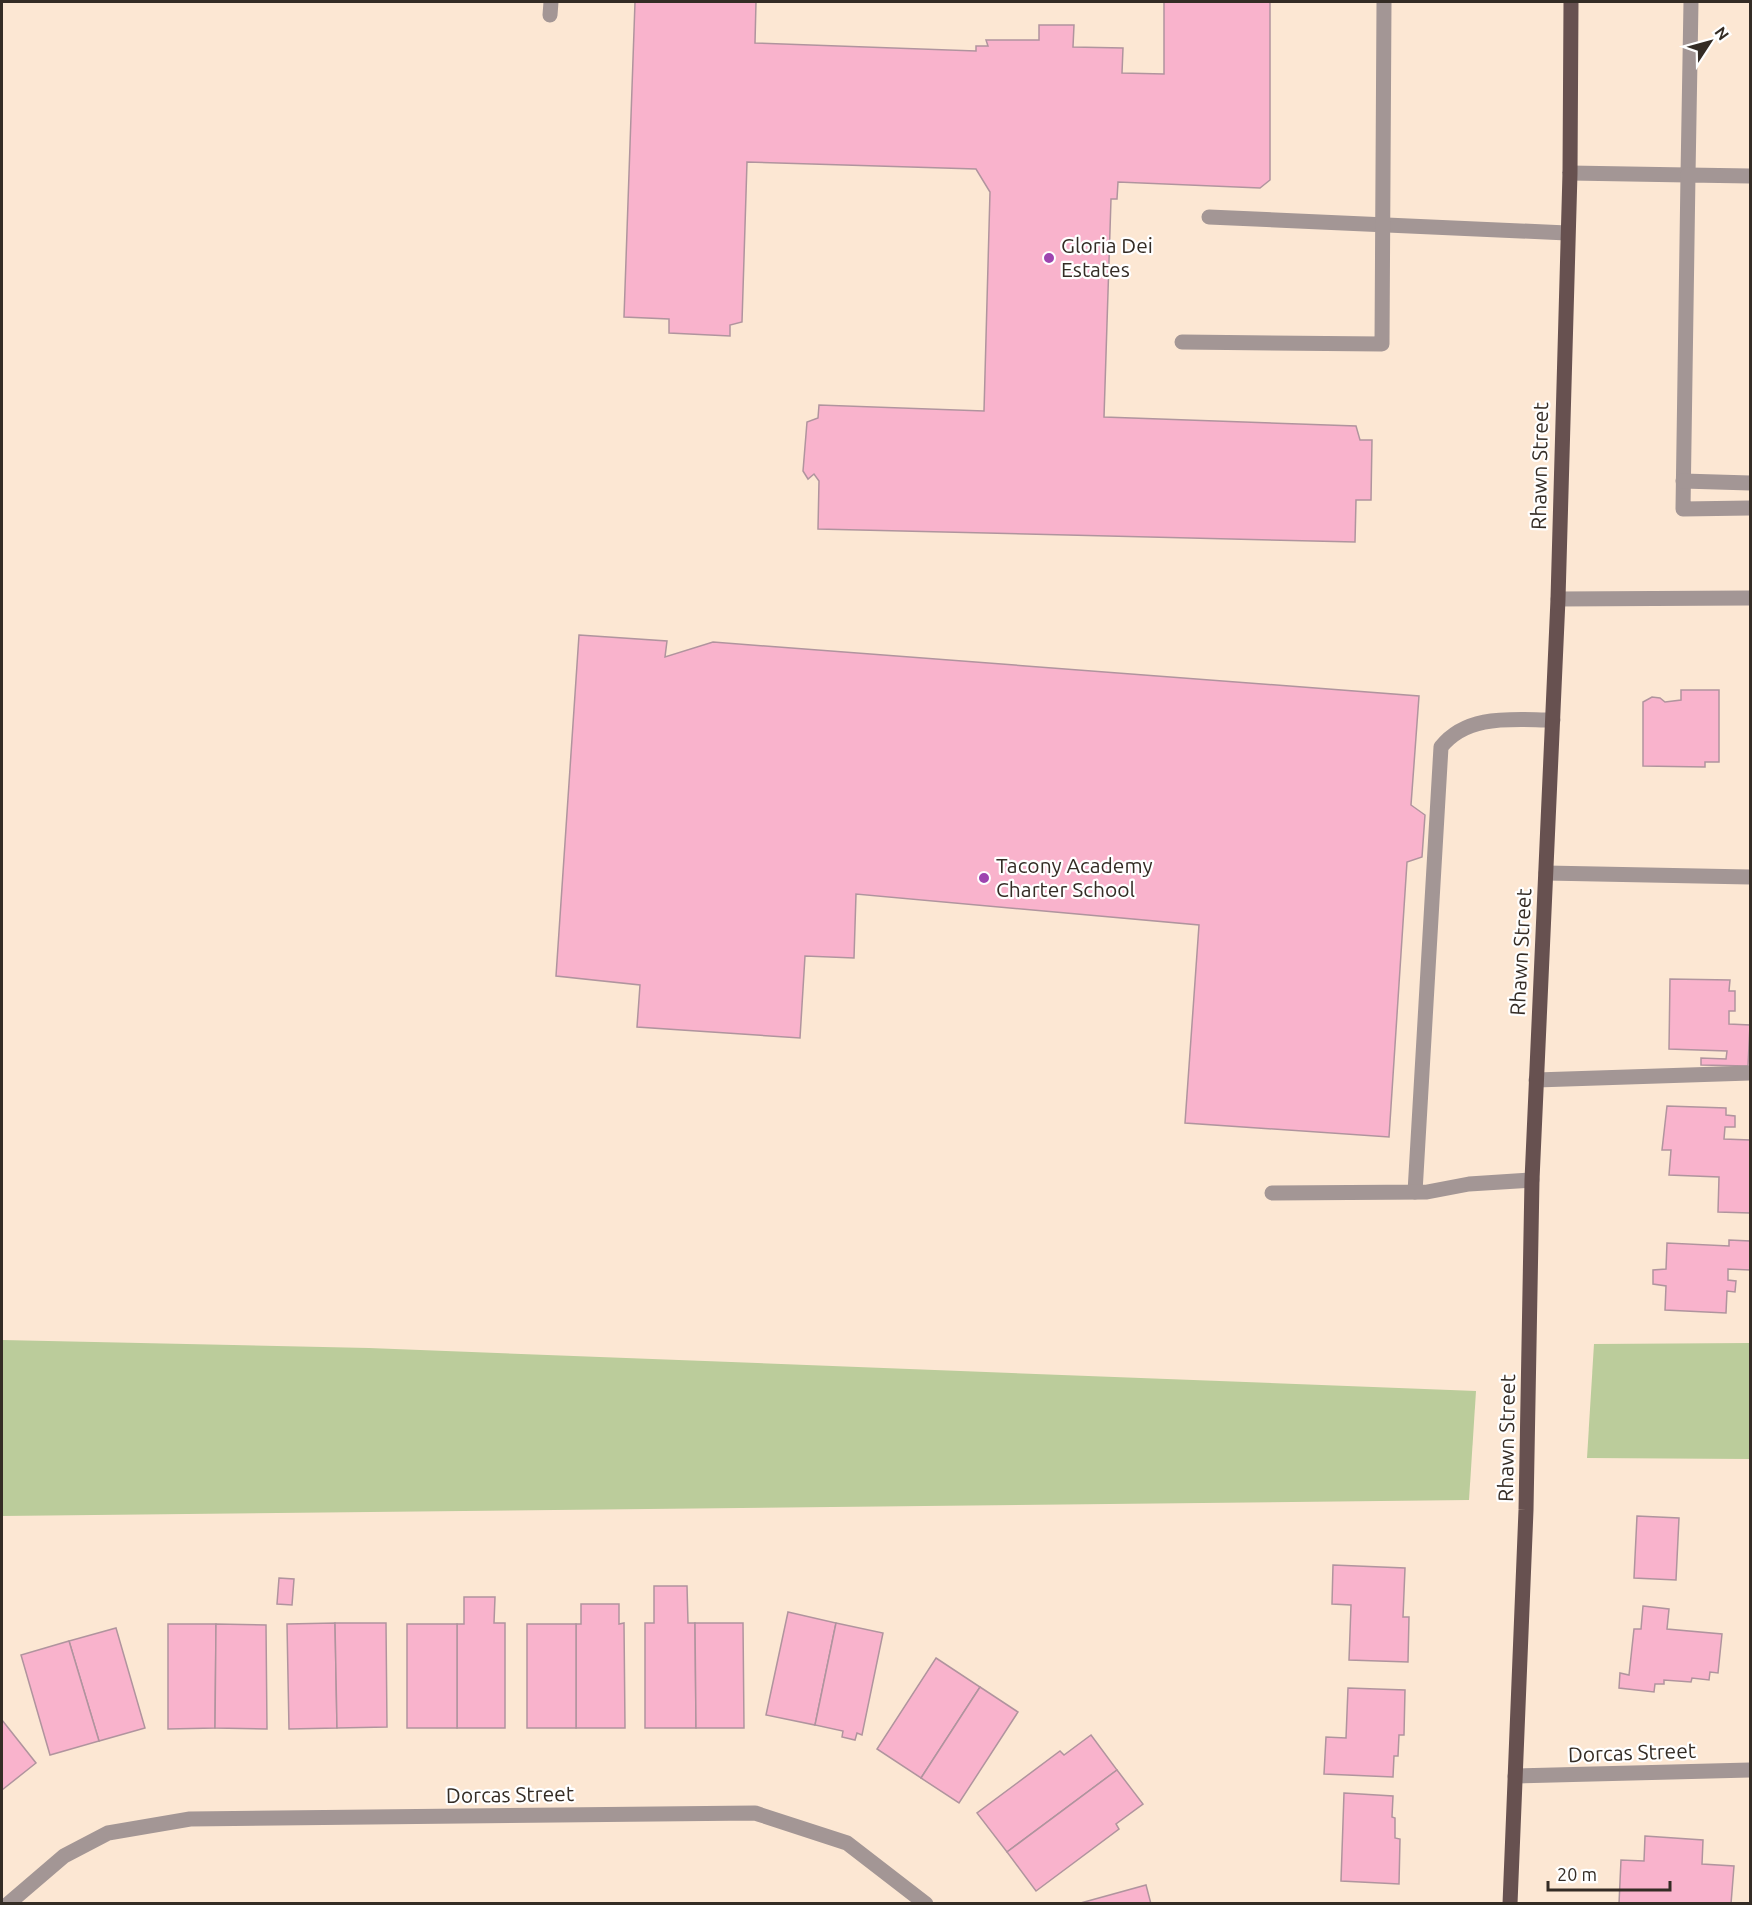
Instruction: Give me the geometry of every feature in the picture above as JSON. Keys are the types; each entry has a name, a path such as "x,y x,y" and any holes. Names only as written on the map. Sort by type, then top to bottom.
{"main road":[{"name":"Rhawn Street","path":"1510,1904 1526,1510 1532,1180 1558,599 1570,173 1571,2"}],"street":[{"path":"1182,342 1382,344 1384,2"},
{"path":"1691,2 1683,509 1750,508"},
{"path":"1570,173 1750,176"},
{"path":"1209,217 1567,233"},
{"path":"1683,481 1750,483"},
{"path":"1558,599 1750,598"},
{"path":"1415,1192 1441,747 1451,734 1490,720 1553,720"},
{"path":"1546,873 1750,877"},
{"path":"1536,1080 1750,1073"},
{"path":"1272,1192 1415,1192 1469,1184 1532,1180"},
{"name":"Dorcas Street","path":"1515,1776 1750,1770"},
{"name":"Dorcas Street","path":"8,1904 22,1889 64,1856 108,1833 177,1821 755,1813 847,1843 926,1904"}],"green space":[{"path":"2,1340 369,1348 1476,1391 1469,1500 2,1516"},
{"path":"1750,1343 1750,1459 1587,1458 1594,1344"}],"building":[{"name":"Gloria Dei Estates","path":"635,2 756,2 755,43 976,51 976,46 988,46 986,40 1039,40 1039,25 1074,25 1073,47 1123,48 1122,73 1164,74 1164,2 1270,2 1270,180 1260,188 1118,182 1117,199 1111,199 1104,417 1356,426 1360,440 1372,440 1371,500 1356,500 1355,542 818,529 819,481 814,474 808,479 803,471 807,422 818,418 819,405 984,411 990,192 976,169 747,162 742,322 730,325 730,336 669,333 669,319 624,317"},
{"name":"Tacony Academy Charter School","path":"579,635 667,641 665,657 713,642 1419,696 1411,805 1425,815 1422,857 1407,862 1389,1137 1185,1123 1199,925 856,894 854,958 805,956 800,1038 637,1027 640,985 556,976"},
{"path":"1681,690 1719,690 1719,762 1705,762 1705,767 1643,766 1643,702 1652,697 1660,698 1665,702 1681,700"},
{"path":"1670,979 1730,980 1729,991 1735,991 1735,1011 1729,1011 1729,1024 1750,1025 1748,1066 1701,1065 1701,1058 1726,1059 1727,1051 1669,1049"},
{"path":"1667,1106 1726,1108 1726,1115 1735,1116 1735,1127 1725,1127 1724,1139 1750,1140 1750,1213 1718,1212 1719,1177 1669,1175 1671,1150 1662,1150"},
{"path":"1729,1240 1750,1241 1750,1270 1728,1269 1728,1280 1736,1281 1735,1292 1727,1291 1726,1313 1665,1310 1666,1286 1653,1284 1653,1270 1666,1269 1667,1243 1729,1246"},
{"path":"1637,1516 1679,1518 1676,1580 1634,1578"},
{"path":"1333,1565 1405,1568 1403,1617 1409,1617 1408,1662 1349,1660 1351,1605 1332,1604"},
{"path":"279,1578 294,1579 292,1605 277,1604"},
{"path":"654,1586 687,1586 688,1623 695,1623 696,1728 645,1728 645,1623 654,1623"},
{"path":"464,1597 495,1597 494,1623 505,1623 505,1728 457,1728 457,1624 464,1624"},
{"path":"581,1604 619,1604 619,1624 624,1623 625,1728 576,1728 576,1624 581,1624"},
{"path":"1643,1606 1669,1609 1667,1629 1722,1634 1718,1673 1710,1672 1709,1680 1692,1678 1691,1682 1664,1680 1664,1684 1655,1684 1654,1692 1619,1688 1620,1673 1629,1675 1634,1629 1641,1629"},
{"path":"788,1612 836,1623 815,1725 766,1715"},
{"path":"335,1623 337,1728 289,1729 287,1624"},
{"path":"335,1623 386,1623 387,1727 337,1728"},
{"path":"695,1623 743,1623 744,1728 696,1728"},
{"path":"836,1623 883,1633 862,1735 857,1733 855,1740 842,1737 843,1731 815,1725"},
{"path":"168,1624 216,1624 215,1728 168,1729"},
{"path":"216,1624 266,1625 267,1729 215,1728"},
{"path":"407,1624 457,1624 457,1728 407,1728"},
{"path":"527,1624 576,1624 576,1728 527,1728"},
{"path":"116,1628 145,1728 99,1741 69,1641"},
{"path":"69,1641 99,1741 50,1755 21,1655"},
{"path":"936,1658 980,1687 921,1778 877,1749"},
{"path":"980,1687 1018,1712 959,1803 921,1778"},
{"path":"1348,1688 1405,1690 1404,1735 1399,1735 1398,1756 1394,1756 1393,1777 1324,1774 1326,1737 1346,1738"},
{"path":"2,1720 36,1763 2,1790"},
{"path":"1091,1735 1117,1770 1007,1852 977,1813 1060,1751 1064,1755"},
{"path":"1117,1770 1143,1804 1116,1824 1119,1829 1036,1891 1007,1852"},
{"path":"1344,1793 1393,1796 1392,1817 1395,1818 1395,1838 1400,1839 1399,1884 1341,1881"},
{"path":"1645,1836 1703,1840 1702,1864 1734,1866 1731,1904 1619,1904 1621,1860 1644,1861"},
{"path":"1146,1885 1151,1904 1077,1904"}],"place":[{"name":"Gloria Dei Estates","path":"1049,258"},
{"name":"Tacony Academy Charter School","path":"984,878"}]}
